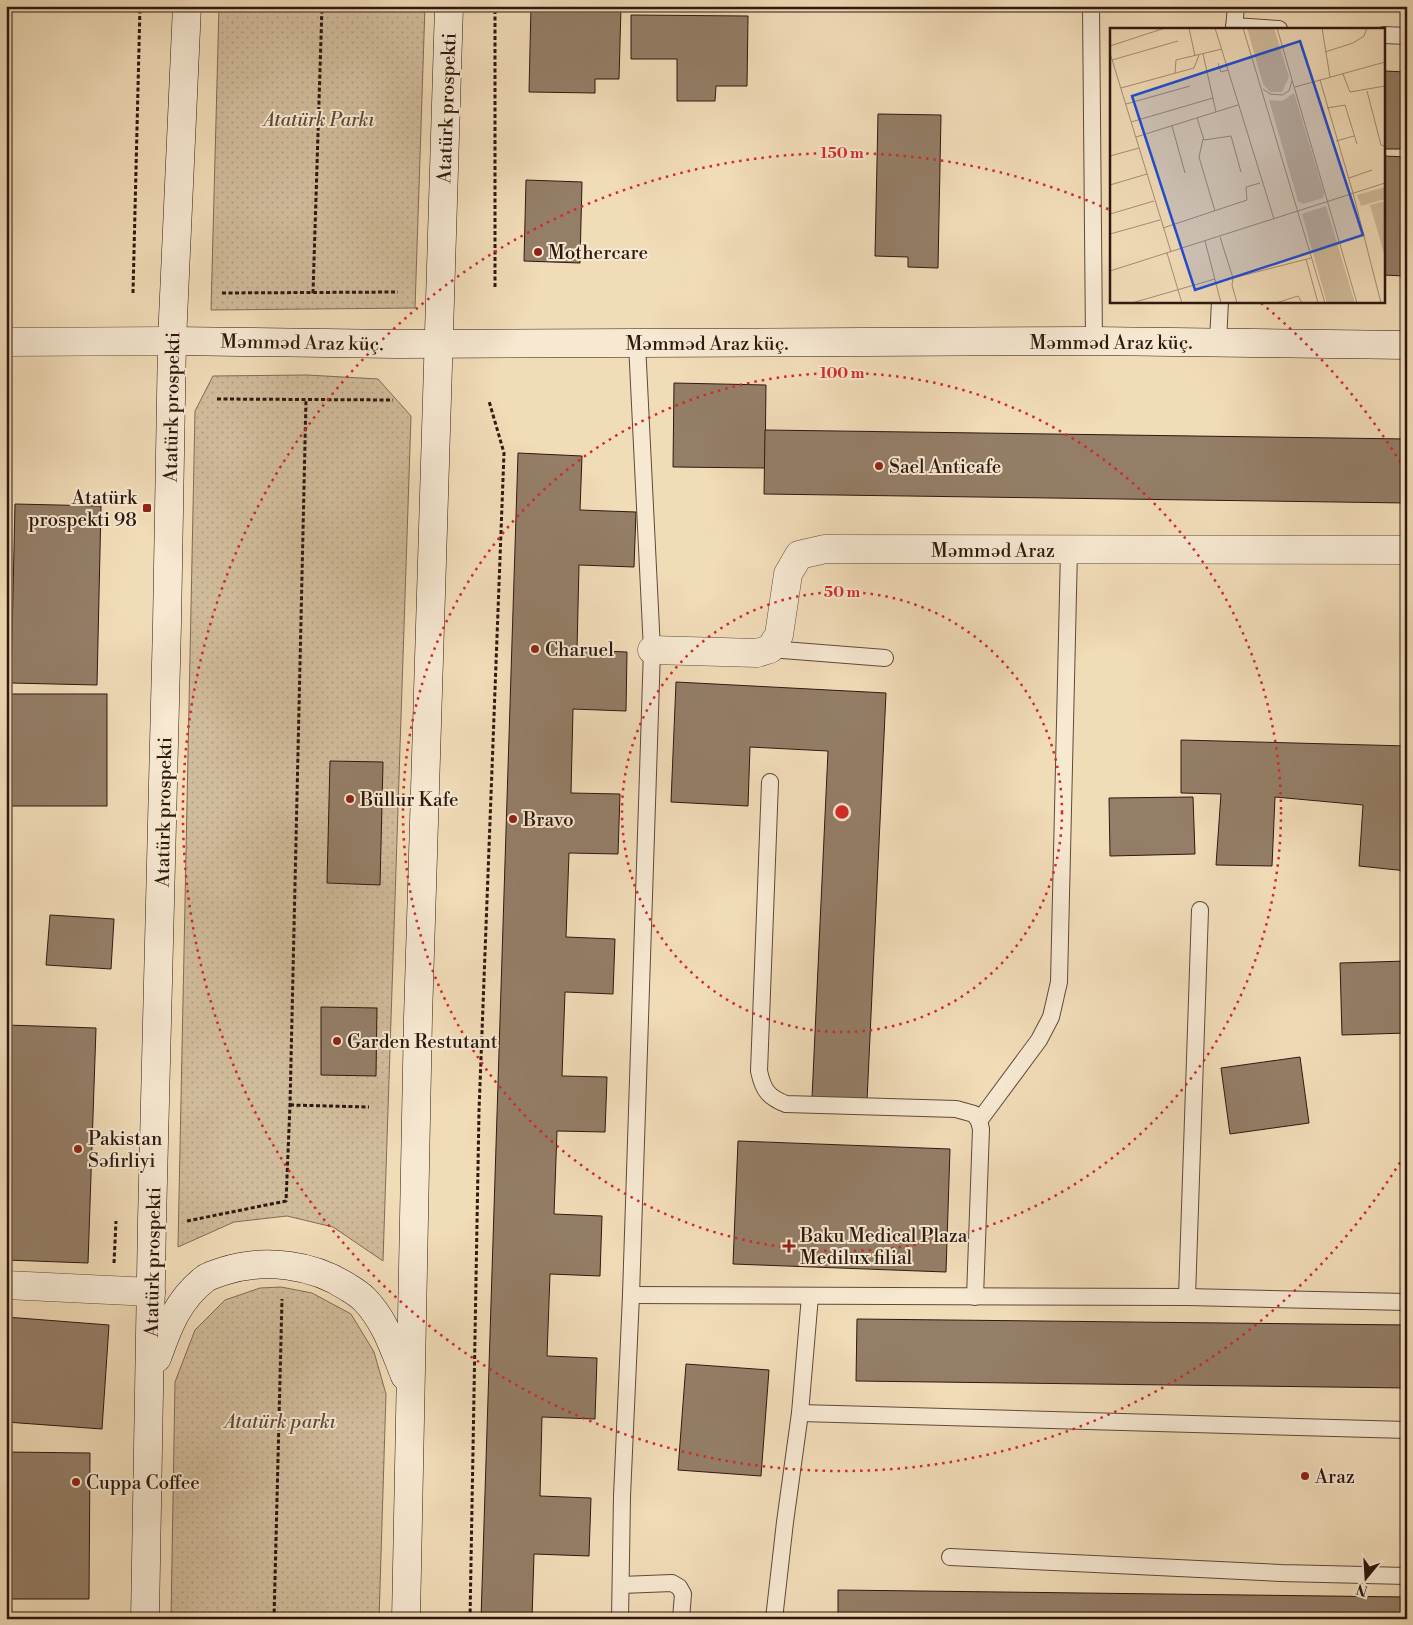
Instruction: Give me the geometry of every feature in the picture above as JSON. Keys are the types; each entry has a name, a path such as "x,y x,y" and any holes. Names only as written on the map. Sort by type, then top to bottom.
{"main road":[{"name":"Atatürk prospekti","path":"145,1619 168,614 172,341 187,6"},
{"name":"Atatürk prospekti","path":"406,1619 418,1008 449,6"},
{"name":"Məmməd Araz küç.","path":"6,342 637,343 1094,341 1407,345"},
{"name":"Məmməd Araz","path":"770,649 779,635 788,574 798,555 826,549 1407,550"},
{"path":"652,650 757,653 770,649"},
{"path":"6,1285 151,1292 176,1287 236,1268 269,1264 300,1267 334,1278 364,1298 385,1326 410,1386"},
{"path":"150,1382 168,1326 182,1302 207,1277"}],"lane":[{"path":"1091,6 1094,341"},
{"path":"1234,28 1236,6"},
{"path":"1386,34 1407,36"},
{"path":"1218,342 1220,302"},
{"path":"620,1619 622,1496 631,1295 652,650 637,343"},
{"path":"978,1121 1039,1040 1051,1017 1057,997 1059,982 1069,550"},
{"path":"770,649 885,658"},
{"path":"770,782 761,1080 767,1092 774,1099 786,1104 956,1109 974,1114 981,1129 975,1297"},
{"path":"1187,1297 1200,910"},
{"path":"631,1295 1187,1297 1407,1302"},
{"path":"774,1619 800,1413 810,1296"},
{"path":"800,1413 1407,1430"},
{"path":"950,1556 1281,1573 1407,1576"},
{"path":"621,1585 672,1583 683,1594 681,1619"}],"path":[{"path":"133,293 140,6"},
{"path":"313,293 322,6"},
{"path":"495,6 495,287"},
{"path":"222,293 398,292"},
{"path":"217,399 393,400"},
{"path":"187,1221 286,1201 290,1106 306,399"},
{"path":"470,1619 479,1112 504,452 489,400"},
{"path":"290,1106 369,1107"},
{"path":"112,1290 116,1221"},
{"path":"274,1619 282,1299"}],"green space":[{"name":"Atatürk Parkı","path":"219,6 425,6 415,308 211,310"},
{"path":"307,375 378,379 411,416 383,1261 333,1227 287,1216 234,1222 178,1247 195,411 213,376"},
{"name":"Atatürk parkı","path":"281,1287 312,1293 351,1314 374,1352 386,1394 379,1619 171,1619 175,1382 195,1330 225,1300 260,1288"}],"building":[{"path":"531,6 621,6 619,79 595,79 595,93 529,92"},
{"path":"631,15 748,16 747,86 716,86 715,101 677,101 677,59 631,59"},
{"path":"1386,71 1407,72 1407,149 1386,149"},
{"path":"878,114 941,115 938,268 908,267 908,257 875,256"},
{"path":"1386,156 1407,157 1404,276 1386,275"},
{"path":"526,180 582,182 580,263 524,261"},
{"path":"674,383 766,385 765,468 673,467"},
{"path":"765,430 1407,439 1407,503 764,494"},
{"path":"518,453 582,456 580,510 636,512 634,567 579,565 577,650 627,652 626,711 573,709 571,793 620,794 618,854 569,853 566,937 615,939 613,994 565,992 562,1076 607,1077 605,1132 557,1131 554,1214 602,1216 600,1276 550,1274 547,1356 597,1358 595,1419 542,1417 540,1496 591,1498 589,1556 534,1554 532,1619 481,1619"},
{"path":"15,504 101,506 97,685 11,683"},
{"path":"676,682 886,693 867,1101 812,1098 828,751 750,747 748,806 671,802"},
{"path":"6,694 107,694 107,806 6,806"},
{"path":"1181,740 1407,746 1407,871 1359,866 1363,805 1275,797 1272,866 1216,865 1221,794 1181,793"},
{"path":"330,761 383,762 380,885 327,883"},
{"path":"1193,797 1195,854 1110,856 1109,798"},
{"path":"50,915 114,919 111,969 46,965"},
{"path":"1407,961 1407,1033 1342,1035 1340,963"},
{"path":"321,1007 377,1008 376,1076 321,1075"},
{"path":"6,1025 96,1028 88,1263 6,1260"},
{"path":"1300,1057 1309,1123 1230,1134 1221,1068"},
{"path":"738,1141 950,1149 946,1272 733,1264"},
{"path":"6,1317 109,1325 102,1429 6,1422"},
{"path":"857,1319 1407,1325 1407,1388 856,1381"},
{"path":"686,1364 769,1370 761,1476 678,1470"},
{"path":"6,1452 90,1453 89,1599 6,1599"},
{"path":"838,1590 1407,1597 1407,1619 838,1619"}],"place":[{"name":"Mothercare","path":"538,252"},
{"name":"Sael Anticafe","path":"879,466"},
{"name":"Atatürk prospekti 98","path":"147,508"},
{"name":"Charuel","path":"535,649"},
{"name":"Büllur Kafe","path":"350,799"},
{"name":"Bravo","path":"513,819"},
{"name":"Garden Restutant","path":"337,1041"},
{"name":"Pakistan Səfirliyi","path":"78,1149"},
{"name":"Baku Medical Plaza Medilux filial","path":"789,1246"},
{"name":"Araz","path":"1305,1476"},
{"name":"Cuppa Coffee","path":"76,1482"}]}
